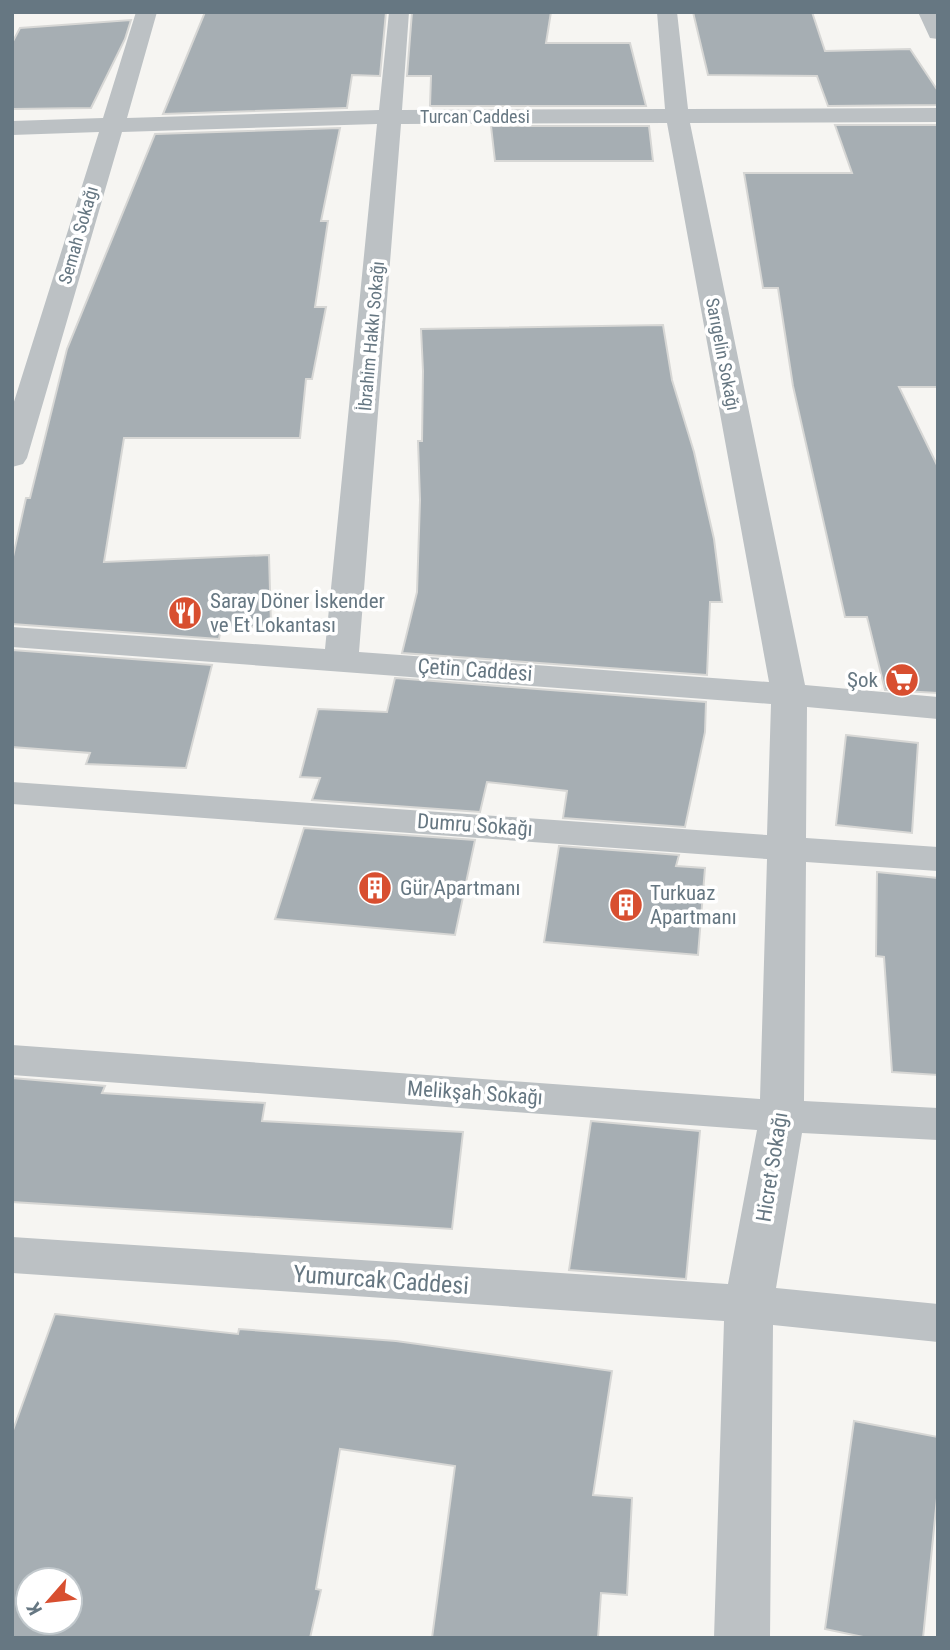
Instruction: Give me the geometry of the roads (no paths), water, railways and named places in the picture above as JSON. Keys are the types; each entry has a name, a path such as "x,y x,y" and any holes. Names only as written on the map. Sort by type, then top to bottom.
{"street":[{"name":"Semah Sokağı","path":"12,458 110,126 147,12"},
{"name":"İbrahim Hakkı Sokağı","path":"341,660 392,117 399,12"},
{"name":"Sarıgelin Sokağı","path":"667,12 677,115 789,694"},
{"path":"928,12 938,33"},
{"name":"Turcan Caddesi","path":"12,128 392,117 938,115"},
{"name":"Çetin Caddesi","path":"12,637 789,694 938,708"},
{"name":"Hicret Sokağı","path":"742,1638 749,1304 782,1116 789,694"},
{"name":"Dumru Sokağı","path":"12,793 938,859"},
{"name":"Melikşah Sokağı","path":"12,1060 782,1116 938,1124"},
{"name":"Yumurcak Caddesi","path":"12,1255 749,1304 938,1323"}],"place":[{"name":"Saray Döner İskender ve Et Lokantası","path":"185,613"},
{"name":"Şok","path":"902,680"},
{"name":"Gür Apartmanı","path":"375,888"},
{"name":"Turkuaz Apartmanı","path":"626,905"}]}
